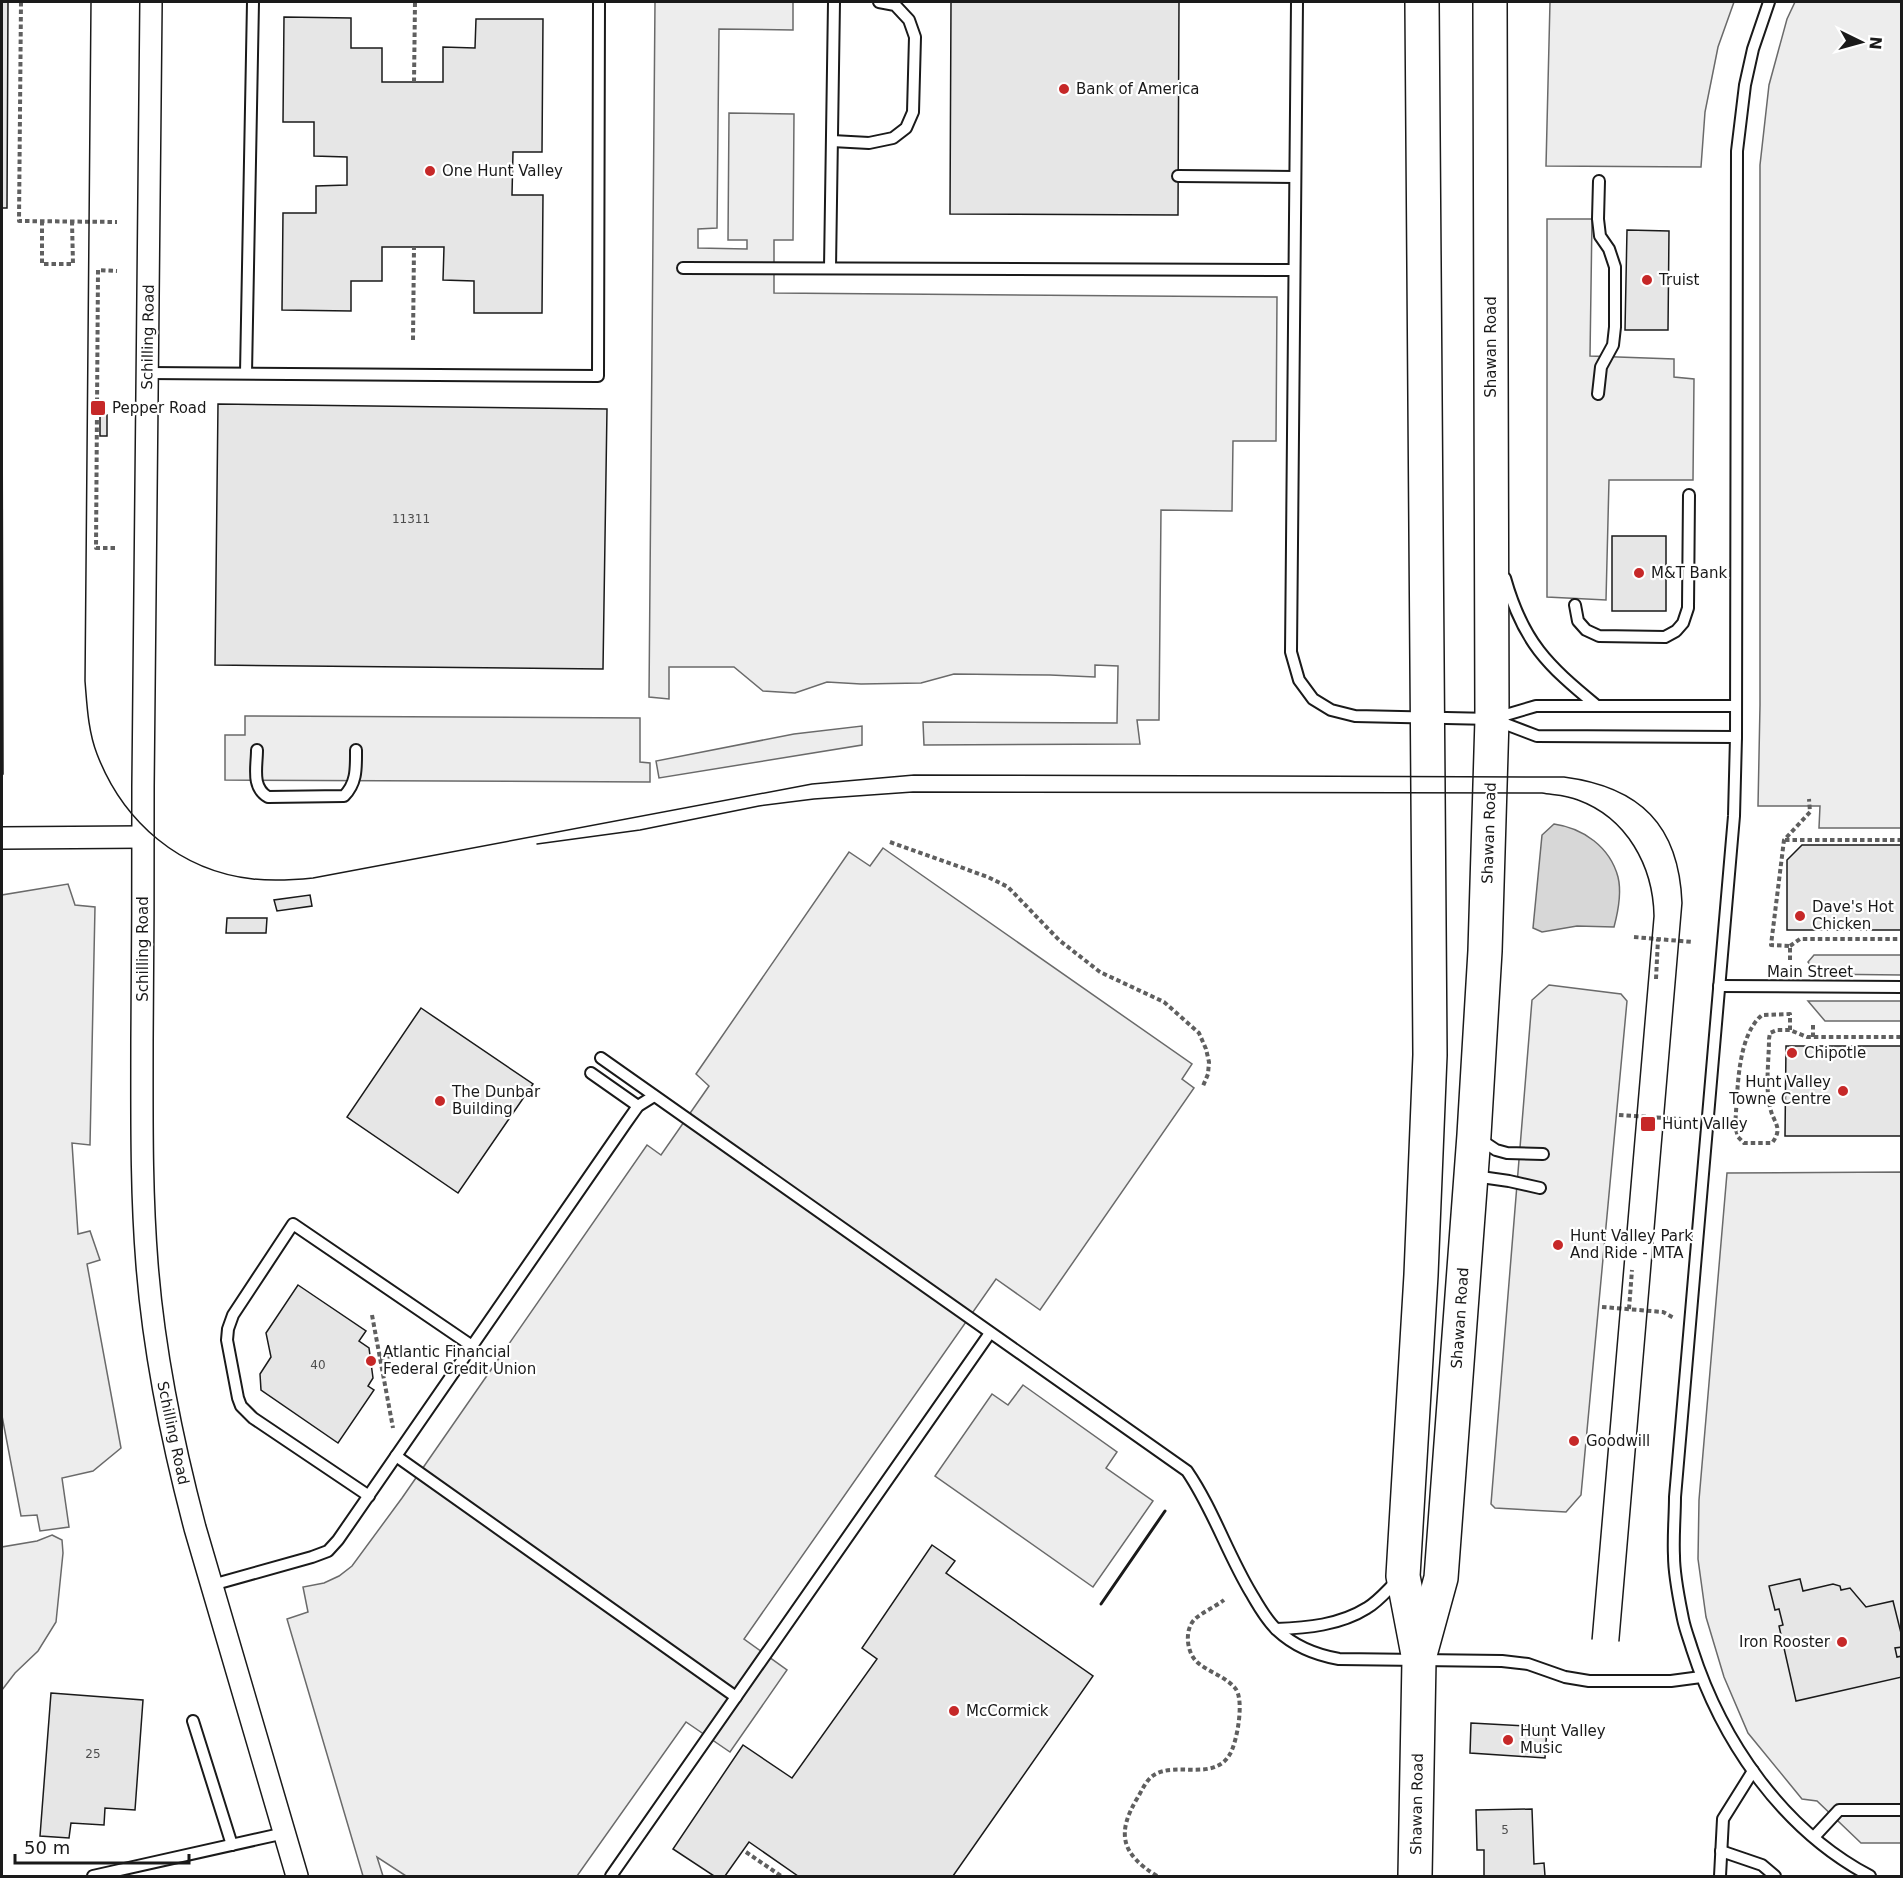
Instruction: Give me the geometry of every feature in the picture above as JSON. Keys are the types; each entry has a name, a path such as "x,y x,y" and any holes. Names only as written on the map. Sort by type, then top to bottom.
{"main road":[{"name":"Shawan Road","path":"1415,1876 1419,1660 1403,1576 1426,1170 1430,1055 1422,2"},
{"name":"Shawan Road","path":"1419,1660 1441,1578 1484,974 1492,719 1490,2"},
{"path":"1426,1170 1470,1175"}],"street":[{"name":"Schilling Road","path":"151,2 143,837 142,1161 147,1265 158,1361 169,1426 195,1528 297,1876"},
{"path":"2,838 143,837"}],"lane":[{"path":"246,373 253,2"},
{"path":"147,373 598,376 599,2"},
{"path":"830,268 834,2"},
{"path":"832,141 869,143 893,138 906,128 913,112 915,38 909,20 894,5 879,2"},
{"path":"1297,2 1291,652 1299,680 1313,699 1331,710 1355,716 1492,719 1536,706 1736,706"},
{"path":"1769,2 1753,49 1745,85 1737,151 1734,816 1675,1497 1674,1558 1683,1620 1701,1677 1719,1716 1753,1771 1784,1809 1839,1857 1870,1876"},
{"path":"1178,176 1295,177"},
{"path":"1598,394 1601,367 1613,345 1616,327 1615,267 1609,249 1600,236 1599,181"},
{"path":"683,268 1294,270"},
{"path":"1575,604 1578,621 1586,630 1599,636 1665,637 1676,631 1683,623 1688,608 1689,495"},
{"path":"1491,530 1510,596 1522,627 1537,651 1557,672 1597,706"},
{"path":"1492,719 1537,736 1736,737"},
{"path":"257,750 256,783 261,793 268,797 344,796 351,789 356,775 356,750"},
{"name":"Main Street","path":"1719,986 1902,987"},
{"path":"601,1058 1187,1471 1202,1492 1245,1583 1259,1607 1276,1629 1294,1644 1324,1656 1339,1659 1502,1661 1528,1664 1565,1677 1589,1681 1671,1681 1701,1677"},
{"path":"591,1073 638,1106"},
{"path":"212,1585 312,1557 328,1551 338,1540 638,1106 654,1096"},
{"path":"1474,1135 1496,1150 1507,1153 1543,1154"},
{"path":"1470,1175 1540,1188"},
{"path":"369,1496 253,1418 241,1406 238,1398 227,1340 228,1329 233,1315 293,1224 472,1346"},
{"path":"611,1876 990,1333"},
{"path":"396,1456 736,1697"},
{"path":"1276,1629 1307,1628 1342,1620 1368,1607 1403,1576"},
{"path":"192,1720 232,1845"},
{"path":"1720,1876 1723,1819 1753,1771"},
{"path":"1814,1837 1839,1810 1902,1810"},
{"path":"93,1876 285,1833"},
{"path":"1721,1851 1762,1865 1775,1876"}],"path":[{"path":"21,2 19,221 117,222"},
{"path":"414,82 415,2"},
{"path":"42,221 42,264 73,264 72,222"},
{"path":"413,340 414,247"},
{"path":"115,548 96,548 98,270 117,270"},
{"path":"1809,799 1810,812 1784,840 1771,945 1790,946 1800,939 1902,939"},
{"path":"1784,840 1902,840"},
{"path":"890,842 988,877 1008,887 1059,940 1100,972 1164,1002 1198,1033 1206,1049 1208,1074 1203,1086"},
{"path":"1634,937 1693,942"},
{"path":"1656,979 1658,939"},
{"path":"1790,946 1790,960"},
{"path":"1790,1030 1790,1014 1762,1015 1753,1022 1746,1036 1735,1126 1738,1137 1744,1143 1772,1143 1778,1135 1770,1108 1770,1033 1777,1030 1790,1030 1807,1037 1902,1037"},
{"path":"1813,1025 1813,1037"},
{"path":"1619,1115 1682,1119"},
{"path":"1629,1309 1632,1270"},
{"path":"1602,1307 1663,1312 1690,1326"},
{"path":"372,1315 393,1428"},
{"path":"380,1358 422,1351"},
{"path":"1156,1876 1132,1858 1126,1844 1125,1822 1131,1809 1151,1777 1159,1772 1201,1770 1214,1767 1230,1754 1235,1741 1240,1700 1237,1690 1197,1662 1188,1644 1188,1632 1193,1621 1224,1600"},
{"path":"746,1852 781,1876"}],"shaded area":[{"path":"655,2 793,2 793,30 719,29 717,228 698,229 698,248 747,249 747,240 728,240 729,113 794,114 793,240 774,240 774,293 1277,297 1276,441 1233,441 1232,511 1161,510 1159,720 1137,720 1140,744 924,745 923,722 1117,723 1118,666 1095,665 1095,677 954,674 921,683 827,682 795,693 763,691 734,667 669,667 669,699 649,697"},
{"path":"1550,2 1734,2 1718,47 1705,112 1701,167 1546,166"},
{"path":"1795,2 1901,2 1901,828 1819,828 1820,806 1758,806 1760,165 1769,85 1787,19"},
{"path":"1547,219 1592,219 1590,356 1674,359 1674,377 1694,379 1693,480 1609,480 1606,600 1547,597"},
{"path":"245,716 640,718 640,762 650,763 650,782 225,780 225,735 245,735"},
{"path":"862,726 862,745 659,778 656,761 794,734"},
{"path":"1554,824 1585,835 1602,848 1609,857 1618,877 1620,889 1614,927 1577,926 1542,932 1533,928 1542,835"},
{"path":"883,848 1192,1064 1182,1079 1194,1088 1040,1310 996,1279 744,1639 787,1670 730,1752 686,1722 577,1876 406,1876 377,1857 383,1876 363,1876 287,1619 308,1612 303,1587 324,1583 339,1576 352,1566 402,1498 647,1145 661,1155 709,1086 696,1074 849,852 870,866"},
{"path":"68,884 75,905 95,907 90,1145 72,1143 78,1234 90,1231 100,1260 87,1264 121,1448 93,1471 62,1478 69,1527 40,1531 37,1515 21,1516 2,1416 2,895"},
{"path":"1814,955 1901,955 1901,975 1817,974 1808,962"},
{"name":"Hunt Valley Park And Ride - MTA","path":"1549,985 1621,994 1627,1001 1581,1495 1566,1512 1495,1508 1491,1504 1532,1000"},
{"path":"1808,1001 1901,1001 1901,1021 1825,1021"},
{"path":"1901,1172 1901,1843 1861,1843 1817,1801 1802,1799 1748,1733 1724,1677 1706,1617 1698,1559 1699,1500 1727,1173"},
{"path":"1023,1385 1117,1452 1106,1468 1153,1501 1093,1587 935,1476 992,1394 1008,1405"},
{"path":"52,1535 62,1540 63,1553 56,1622 38,1651 15,1673 2,1690 2,1547 37,1541"}],"building":[{"path":"2,2 8,2 7,208 2,208"},
{"name":"Bank of America","path":"951,2 1179,2 1178,215 950,214"},
{"name":"One Hunt Valley","path":"284,17 351,18 351,48 382,48 382,82 443,82 443,47 475,48 476,19 543,19 542,152 513,152 512,195 543,195 542,313 474,313 474,281 443,280 444,247 382,247 382,281 351,281 351,311 282,310 283,213 316,213 316,186 347,185 347,157 314,156 314,122 283,122"},
{"name":"Truist","path":"1627,230 1669,231 1668,330 1625,330"},
{"path":"2,365 3,774 2,774"},
{"path":"218,404 607,409 603,669 215,665"},
{"path":"100,415 107,415 107,436 100,436"},
{"name":"M&T Bank","path":"1612,536 1666,536 1666,611 1612,611"},
{"path":"1802,845 1902,845 1902,930 1787,930 1787,860"},
{"path":"310,895 312,906 277,911 274,900"},
{"path":"227,918 267,918 266,933 226,933"},
{"name":"The Dunbar Building","path":"421,1008 533,1084 458,1193 347,1117"},
{"name":"Hunt Valley Towne Centre","path":"1786,1046 1902,1046 1902,1136 1785,1136"},
{"path":"298,1285 366,1331 359,1341 369,1348 373,1378 368,1386 374,1390 338,1443 261,1390 260,1374 271,1357 266,1333"},
{"name":"McCormick","path":"932,1545 955,1561 946,1573 1093,1676 953,1876 798,1876 749,1842 725,1876 714,1876 673,1849 743,1745 792,1778 877,1659 862,1648"},
{"name":"Iron Rooster","path":"1800,1579 1803,1591 1833,1584 1840,1586 1841,1590 1850,1588 1866,1607 1893,1601 1902,1637 1902,1647 1895,1648 1897,1657 1902,1656 1902,1677 1796,1701 1779,1626 1783,1625 1779,1609 1775,1610 1769,1586"},
{"path":"51,1693 143,1700 135,1810 105,1808 104,1825 71,1823 69,1838 40,1836"},
{"name":"Hunt Valley Music","path":"1471,1723 1547,1727 1545,1758 1470,1753"},
{"path":"1532,1809 1534,1864 1544,1863 1545,1876 1484,1876 1484,1850 1477,1850 1476,1810"}],"tram line":[{"path":"91,2 85,681 87,709 97,754 108,779 122,801 157,839 178,854 201,866 253,879 313,878 812,784 914,775 1564,777 1591,782 1614,790 1634,801 1650,814 1663,831 1673,852 1682,903 1619,1641"},
{"path":"537,844 640,830 759,806 814,799 913,792 1542,793 1574,798 1595,808 1610,819 1623,831 1642,862 1649,879 1654,916 1592,1639"}],"wall":[{"path":"1101,1604 1165,1511"}],"place":[{"name":"Bank of America","path":"1064,89"},
{"name":"One Hunt Valley","path":"430,171"},
{"name":"Truist","path":"1647,280"},
{"name":"Pepper Road","path":"98,408"},
{"name":"M&T Bank","path":"1639,573"},
{"name":"Dave's Hot Chicken","path":"1800,916"},
{"name":"Chipotle","path":"1792,1053"},
{"name":"Hunt Valley Towne Centre","path":"1843,1091"},
{"name":"The Dunbar Building","path":"440,1101"},
{"name":"Hunt Valley","path":"1648,1124"},
{"name":"Hunt Valley Park And Ride - MTA","path":"1558,1245"},
{"name":"Atlantic Financial Federal Credit Union","path":"371,1361"},
{"name":"Goodwill","path":"1574,1441"},
{"name":"Iron Rooster","path":"1842,1642"},
{"name":"McCormick","path":"954,1711"},
{"name":"Hunt Valley Music","path":"1508,1740"}]}
